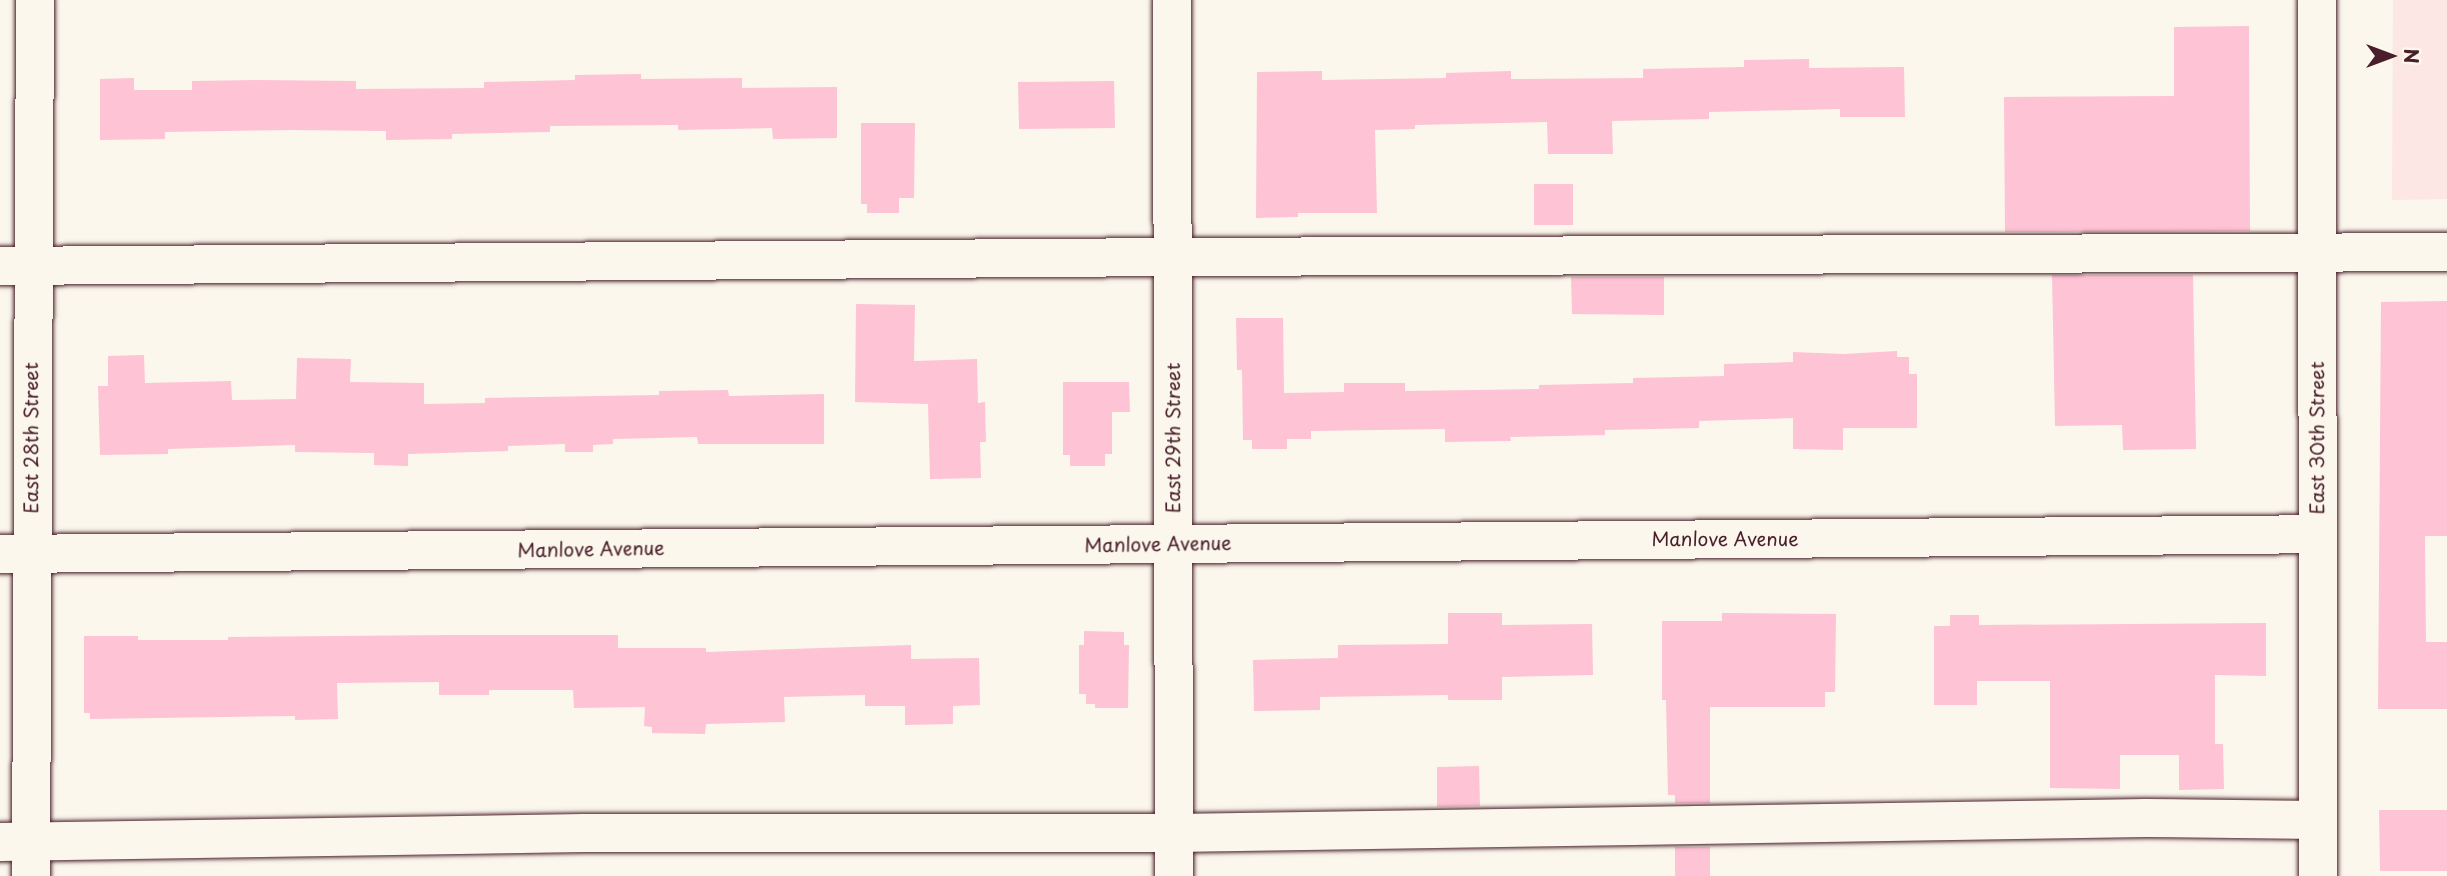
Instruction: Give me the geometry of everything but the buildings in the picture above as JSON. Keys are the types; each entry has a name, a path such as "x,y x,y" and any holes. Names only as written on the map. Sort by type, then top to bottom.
{"street":[{"name":"East 28th Street","path":"21,853 16,554 16,267 35,0"},
{"name":"East 29th Street","path":"1171,0 1174,876"},
{"name":"East 30th Street","path":"2317,0 2318,876"},
{"path":"16,267 1173,257 2447,252"},
{"name":"Manlove Avenue","path":"16,554 2317,534"},
{"path":"21,853 584,832 1174,832 2146,818 2318,820"}],"shaded area":[{"path":"2393,0 2447,0 2447,199 2392,200"}]}
